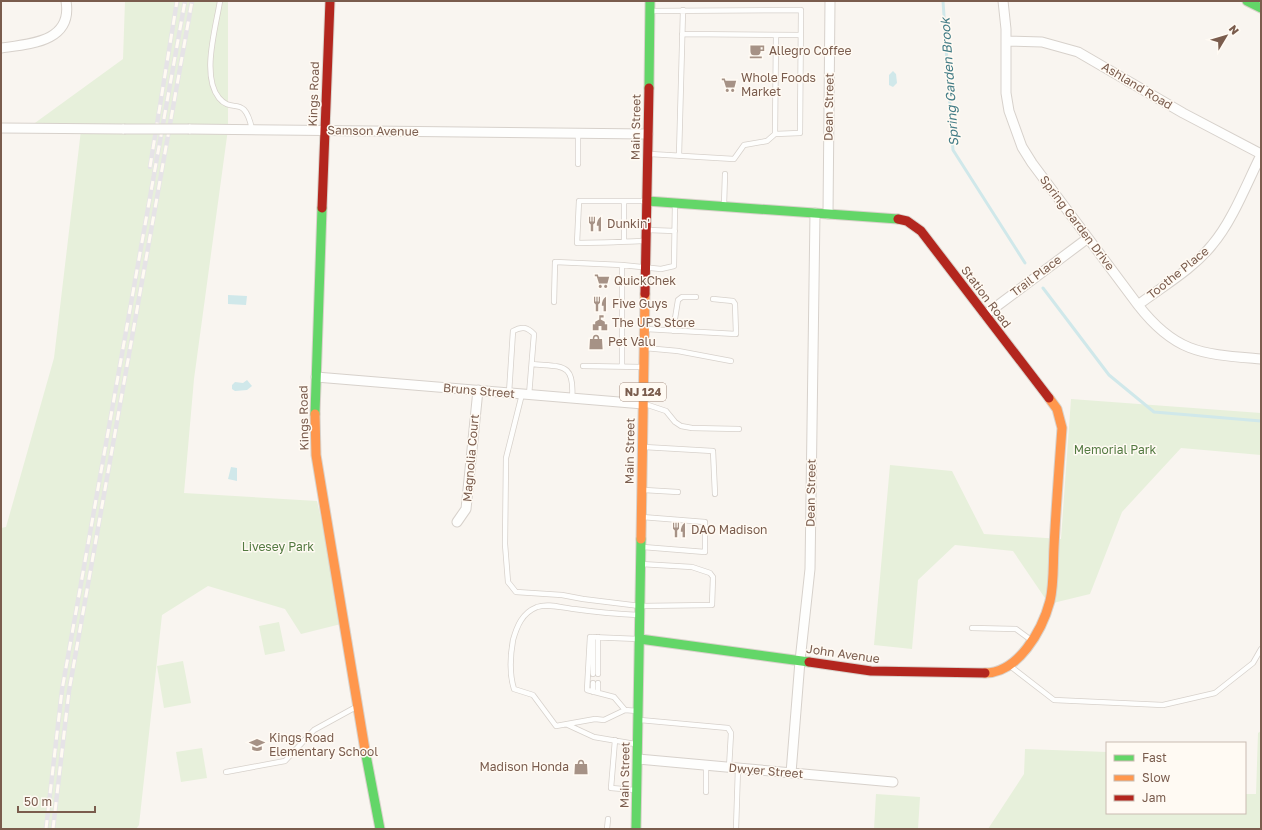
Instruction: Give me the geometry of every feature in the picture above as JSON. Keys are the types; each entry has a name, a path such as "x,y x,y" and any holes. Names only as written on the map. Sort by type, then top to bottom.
{"street":[{"path":"1,48 32,43 46,39 58,32 66,13 66,1"},
{"name":"Kings Road","path":"330,1 314,429 316,454 357,706 380,829"},
{"name":"Main Street","path":"636,829 650,1"},
{"name":"Dean Street","path":"828,214 830,1"},
{"name":"Spring Garden Drive","path":"1003,1 1006,41 1006,93 1014,127 1022,147 1032,163 1138,305 1152,323 1164,334 1192,350 1214,355 1261,359"},
{"path":"1247,1 1261,8"},
{"name":"Ashland Road","path":"1006,41 1042,42 1078,52 1183,113 1261,155"},
{"name":"Samson Avenue","path":"1,128 252,129 648,134"},
{"name":"Toothe Place","path":"1138,305 1201,257 1212,245 1222,232 1261,155"},
{"name":"Station Road","path":"647,201 724,205 896,218 908,221 918,228 1057,409 1061,418 1062,428 1050,600 1042,624 1031,640"},
{"name":"Dean Street","path":"792,773 800,661 810,569 815,213"},
{"name":"Trail Place","path":"985,315 1088,238"},
{"name":"Bruns Street","path":"316,377 643,404"},
{"name":"Magnolia Court","path":"457,522 466,509 478,390"},
{"name":"John Avenue","path":"640,639 887,672 994,673 1010,666"},
{"path":"1010,666 1031,640"},
{"name":"Dwyer Street","path":"638,759 893,782"}],"lane":[{"path":"220,1 211,56 213,86 219,98 225,103 244,109 248,115 252,129"},
{"path":"678,155 683,10"},
{"path":"648,154 734,159 744,145 767,141 775,134 800,133 801,10 650,11"},
{"path":"682,34 800,35"},
{"path":"775,134 776,35"},
{"path":"578,133 578,164"},
{"path":"724,205 725,174"},
{"path":"646,241 611,244 577,243 579,201 647,201"},
{"path":"624,202 624,242"},
{"path":"554,302 555,262 622,265 661,269 674,266 676,202"},
{"path":"646,230 675,231"},
{"path":"622,265 622,366"},
{"path":"673,331 678,300 682,297 696,297"},
{"path":"644,328 736,334 736,305 733,301 712,299"},
{"path":"509,393 513,331 519,328 525,328 534,334 532,364 526,395 506,458 505,544 508,582 516,592 562,595 640,610"},
{"path":"643,348 678,351 731,361"},
{"path":"532,364 563,367 571,375 574,381 572,399"},
{"path":"583,366 643,367"},
{"path":"643,404 666,411 675,422 686,427 738,429"},
{"path":"642,447 713,451 715,494"},
{"path":"642,490 678,492"},
{"path":"641,517 705,522 704,552 641,547"},
{"path":"625,710 604,720 556,726 533,695 514,689 510,677 510,656 517,624 524,616 537,607 552,606 572,609 640,610 712,605 713,577 710,573 692,567 641,564"},
{"path":"972,628 1016,629 1031,640"},
{"path":"640,639 590,637 587,690 614,697 625,710 639,715 728,728 731,733 734,768 736,829"},
{"path":"595,674 596,637"},
{"path":"1010,666 1054,700 1163,705 1215,693 1253,663 1261,649"},
{"path":"595,683 595,693"},
{"path":"226,772 285,761 314,730 357,706"},
{"path":"567,724 594,737 638,745"},
{"path":"615,740 611,788 637,790"},
{"path":"706,765 706,792"},
{"path":"607,829 608,819"}],"green space":[{"name":"Livesey Park","path":"125,1 228,1 228,129 194,379 184,493 317,501 345,623 301,634 285,609 208,586 162,615 139,825 136,829 1,829 1,528 6,527 54,358 81,130 28,128 123,59"},
{"name":"Memorial Park","path":"1071,399 1261,413 1261,455 1181,448 1122,512 1090,594 1049,604 1013,551 955,545 918,580 912,649 874,645 890,465 952,471 984,534 1061,539"},
{"path":"279,622 285,651 265,655 259,626"},
{"path":"183,661 191,703 164,708 157,666"},
{"path":"1261,731 1261,829 988,829 1024,774 1025,749 1106,752 1106,814 1246,814 1246,794 1256,794 1258,733"},
{"path":"202,748 207,778 181,782 176,752"},
{"path":"876,794 920,797 918,829 874,829"}],"water":[{"path":"893,71 896,74 897,83 893,87 889,85 889,75"},
{"path":"228,295 247,296 246,305 228,304"},
{"path":"247,380 252,386 247,390 235,391 232,389 232,385 235,382 243,383"},
{"path":"231,467 237,468 237,481 228,479"}],"waterway":[{"name":"Spring Garden Brook","path":"943,1 953,150 1025,263"},
{"name":"Spring Garden Brook","path":"1043,288 1109,375 1154,412 1261,421"}],"railway":[{"path":"150,167 177,1"},
{"path":"46,829 62,690 185,1"},
{"path":"53,829 69,691 192,1"}],"traffic: fast":[{"path":"649,88 650,1"},
{"path":"1247,1 1261,8"},
{"path":"647,201 898,219"},
{"path":"315,414 322,208"},
{"path":"636,829 641,539"},
{"path":"640,639 809,662"},
{"path":"365,750 380,829"}],"traffic: slow":[{"path":"641,539 645,294"},
{"path":"985,673 997,671 1008,666 1018,658 1035,637 1050,601 1053,581 1062,428 1057,409 1049,398"},
{"path":"315,414 316,455 365,750"}],"traffic: jam":[{"path":"322,208 330,1"},
{"path":"645,294 649,88"},
{"path":"898,219 907,221 921,231 1049,398"},
{"path":"809,662 871,671 985,673"}],"place":[{"name":"Allegro Coffee","path":"757,51"},
{"name":"Whole Foods Market","path":"729,85"},
{"name":"Dunkin'","path":"595,224"},
{"name":"QuickChek","path":"602,281"},
{"name":"Five Guys","path":"600,304"},
{"name":"The UPS Store","path":"600,323"},
{"name":"Pet Valu","path":"596,342"},
{"name":"DAO Madison","path":"679,530"},
{"name":"Kings Road Elementary School","path":"257,745"},
{"name":"Madison Honda","path":"581,767"}]}
